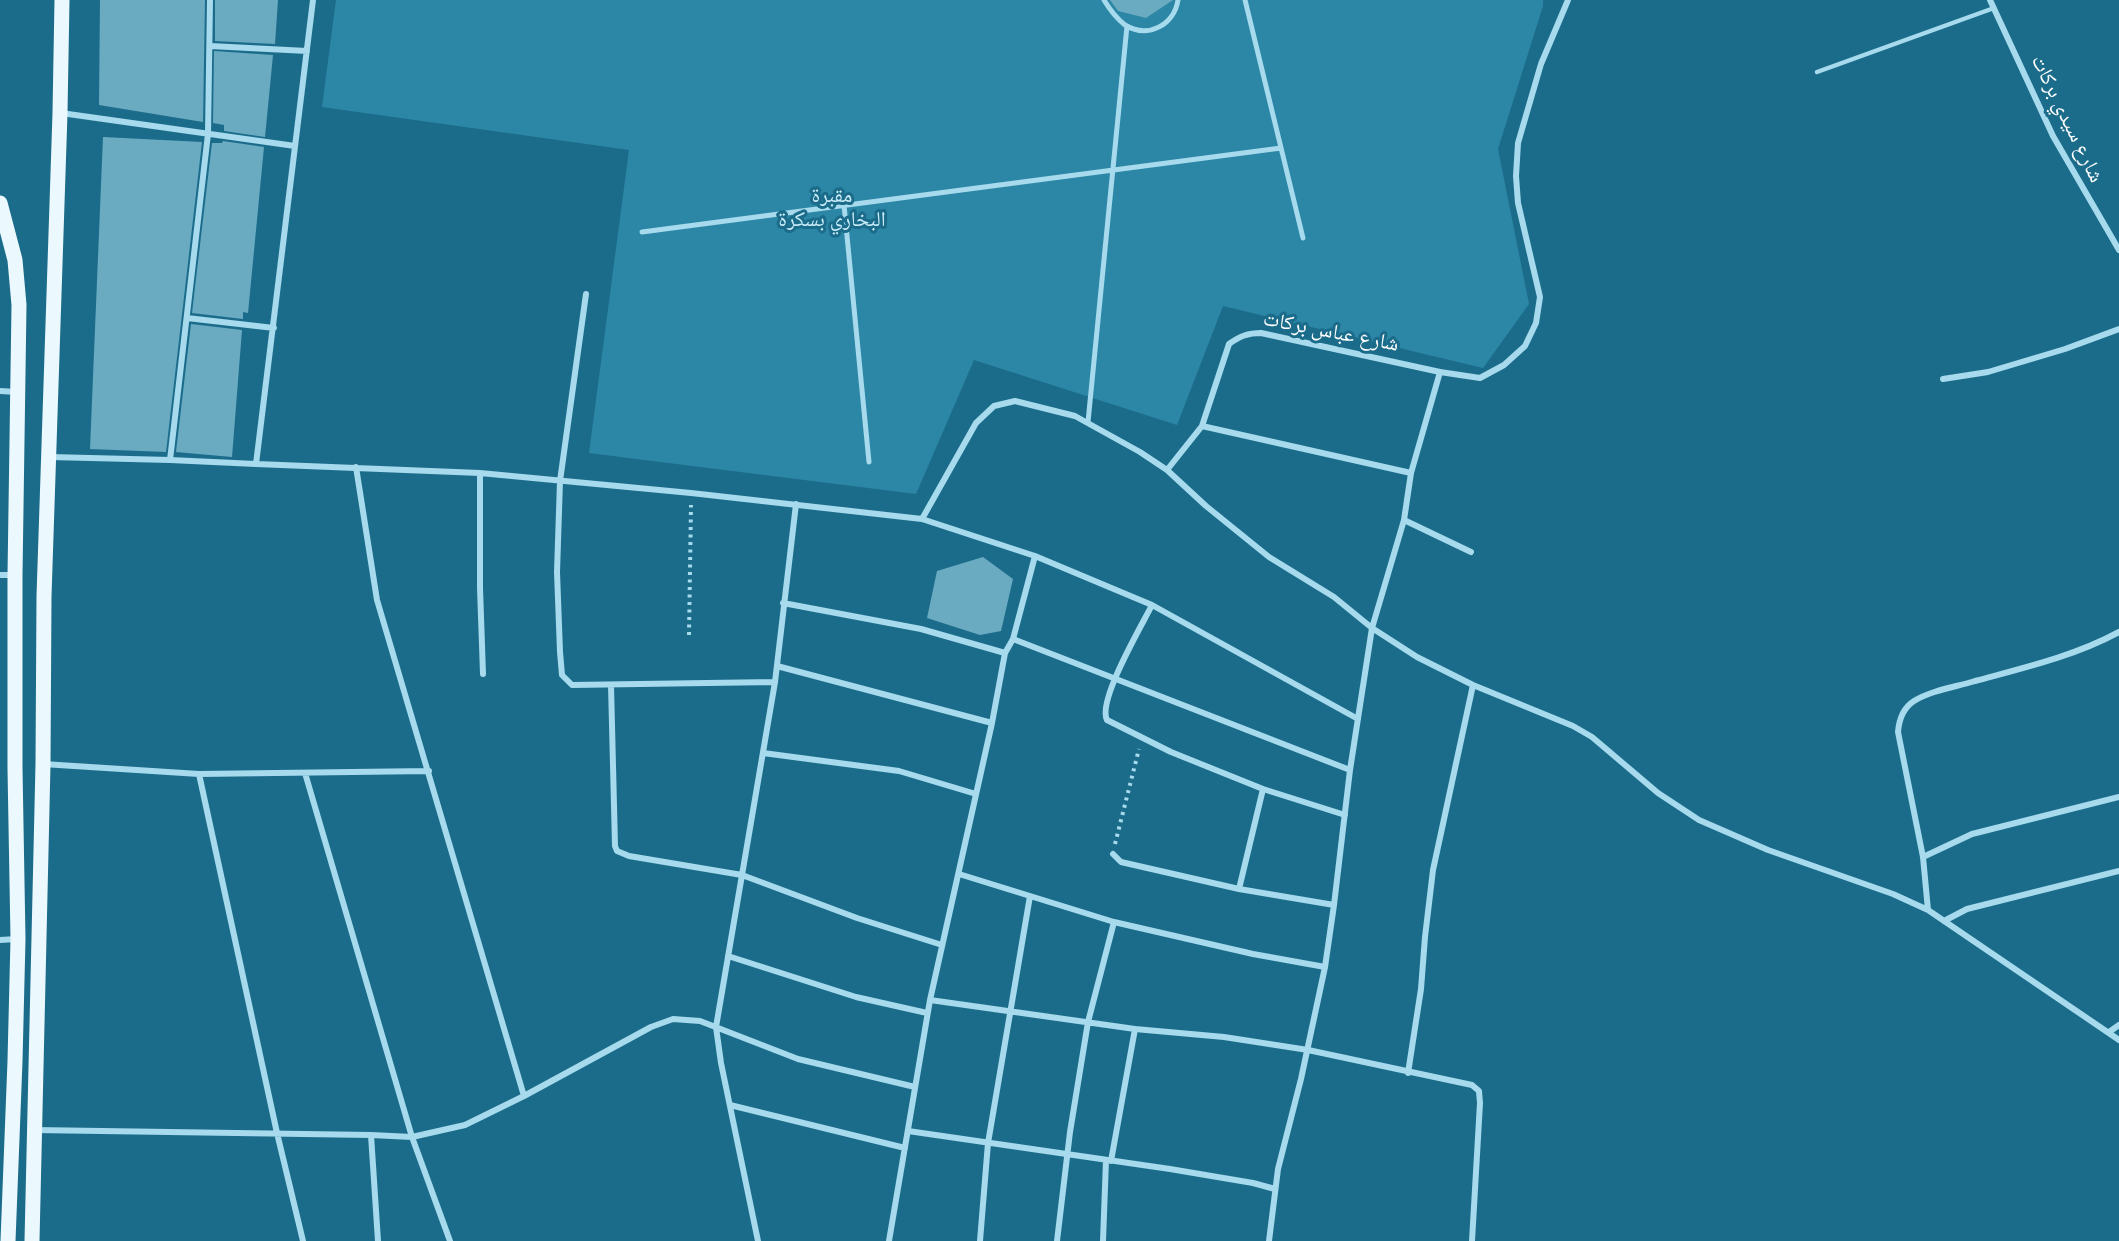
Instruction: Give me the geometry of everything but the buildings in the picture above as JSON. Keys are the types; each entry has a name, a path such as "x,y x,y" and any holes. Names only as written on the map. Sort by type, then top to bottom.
{"main road":[{"path":"32,1241 43,764 44,596 62,0"},
{"path":"0,203 16,271 19,305 19,392 8,575 18,939 15,1061 5,1205 8,1241"}],"street":[{"path":"170,460 208,134 210,0"},
{"path":"256,464 313,0"},
{"path":"1104,0 1114,15 1127,26 1142,30 1157,29 1169,22 1177,9 1178,0"},
{"path":"1245,0 1303,238"},
{"name":"شارع سيدي بركات","path":"1990,0 2053,136 2119,250"},
{"name":"شارع عباس بركات","path":"1167,470 1202,426 1229,344 1240,336 1261,333 1440,372 1480,378 1504,365 1525,346 1536,323 1540,297 1518,203 1518,143 1541,64 1566,1"},
{"path":"1088,422 1127,26"},
{"path":"210,46 307,51"},
{"path":"60,113 295,146"},
{"path":"642,232 1281,148"},
{"path":"844,205 869,462"},
{"path":"586,294 560,481 557,572 562,675 572,685 775,682"},
{"path":"187,318 274,328"},
{"path":"1943,379 1988,372 2065,349 2119,329"},
{"path":"1269,1241 1275,1189 1325,967 1350,770 1372,628 1404,520 1412,473 1440,372"},
{"path":"0,391 19,392"},
{"path":"922,519 976,423 993,406 1015,401 1075,416 1140,452 1167,470 1206,506 1269,557 1334,597 1372,628 1417,657 1473,685 1573,726 1592,737 1658,793 1700,820 1768,850 1893,894 1928,910 2119,1040"},
{"path":"1202,426 1412,473"},
{"path":"48,458 170,460 480,473 691,493 922,519 1035,556 1152,605 1358,719"},
{"path":"356,467 377,600 524,1096"},
{"path":"480,473 483,674"},
{"path":"758,1241 716,1027 775,682 796,504"},
{"path":"1404,520 1471,552"},
{"path":"888,1241 927,1013 992,723 1005,653 1013,639 1035,556"},
{"path":"783,603 921,629 1005,653"},
{"path":"1152,605 1114,678 1104,715 1107,720 1171,752 1263,789 1345,815"},
{"path":"1928,910 1923,857 1898,732 1903,712 1913,702 1936,692 2035,664 2106,639 2119,632"},
{"path":"1013,639 1350,770"},
{"path":"777,666 992,723"},
{"path":"611,685 615,846 617,851 742,875 857,918 942,945"},
{"path":"1408,1073 1420,1000 1433,870 1473,685"},
{"path":"763,753 899,771 976,794"},
{"path":"43,764 199,774 429,771"},
{"path":"305,772 412,1137 450,1241"},
{"path":"199,774 277,1133 303,1241"},
{"path":"1239,888 1263,789"},
{"path":"1923,857 1972,834 2119,797"},
{"path":"1113,854 1121,862 1239,888 1334,905"},
{"path":"1944,921 1967,909 2119,871"},
{"path":"959,874 1114,922 1253,954 1325,967"},
{"path":"980,1241 988,1143 1030,896"},
{"path":"1057,1241 1067,1155 1088,1022 1114,922"},
{"path":"0,940 18,939"},
{"path":"728,956 856,997 927,1013"},
{"path":"930,1000 1135,1029 1224,1037 1308,1050 1472,1085 1479,1091 1480,1103 1472,1241"},
{"path":"34,1130 412,1137 465,1125 524,1096 651,1027 673,1019 700,1021 798,1059 915,1087"},
{"path":"2109,1032 2119,1025"},
{"path":"1103,1241 1108,1161 1135,1029"},
{"path":"730,1106 905,1148"},
{"path":"908,1131 1233,1179 1275,1189"},
{"path":"371,1135 378,1241"}],"lane":[{"path":"1817,72 1994,8"}],"path":[{"path":"689,635 691,493"},
{"path":"1113,854 1142,737"}],"green space":[{"name":"مقبرة البخاري بسكرة","path":"336,0 1543,0 1498,149 1529,304 1483,368 1223,306 1177,425 974,360 916,494 589,453 629,150 322,107"}]}
